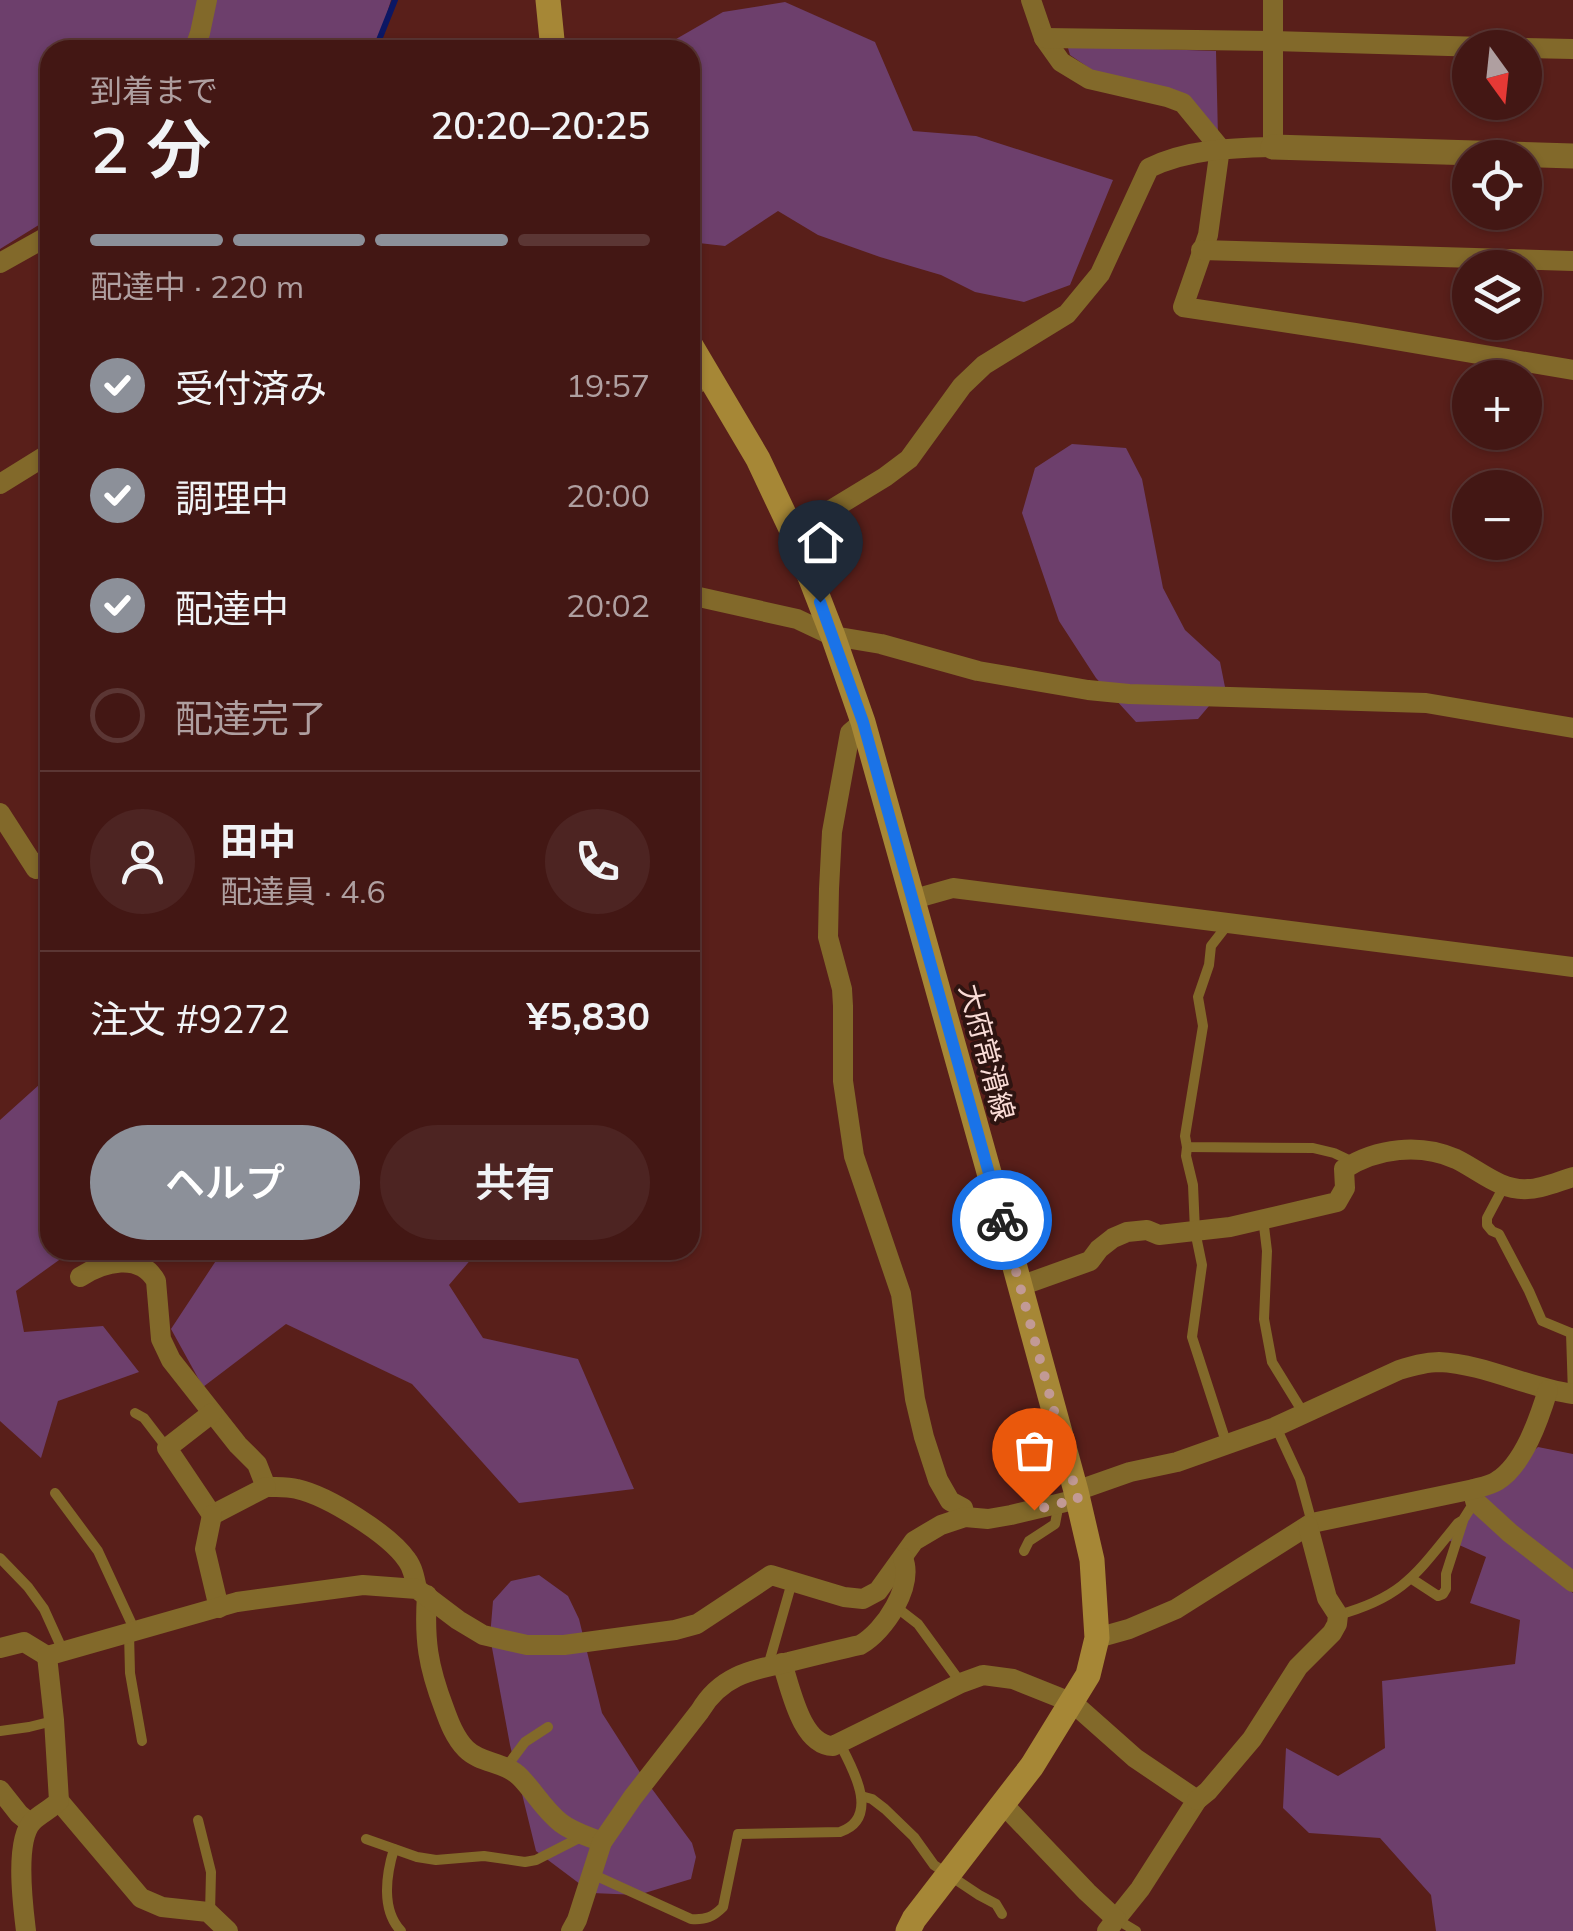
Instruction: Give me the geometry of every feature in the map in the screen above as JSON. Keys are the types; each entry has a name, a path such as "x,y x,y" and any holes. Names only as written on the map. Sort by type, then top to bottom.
{"main road":[{"path":"548,0 552,40"},
{"name":"大府常滑線","path":"700,379 758,459 793,533 863,722 1020,1286 1071,1498 1092,1560 1097,1638 1088,1675 1032,1766 908,1931"}],"street":[{"path":"198,40 207,0"},
{"path":"1030,0 1044,38 1061,62 1089,80 1168,97 1182,104 1220,148 1208,235 1183,307 1573,370"},
{"path":"1273,0 1273,147"},
{"path":"1044,38 1452,46"},
{"path":"1542,48 1573,49"},
{"path":"793,533 909,459 962,386 984,366 1067,314 1100,274 1149,168 1164,160 1220,148 1273,147 1573,156"},
{"path":"0,264 40,241"},
{"path":"1201,250 1573,261"},
{"path":"0,484 40,459"},
{"path":"700,597 797,619 833,636 881,644 978,672 1088,690 1426,704 1573,728"},
{"path":"863,722 850,733 832,832 828,937 842,989 843,1081 854,1156 902,1294 915,1399 924,1436 938,1480 950,1501 963,1508 965,1518"},
{"path":"0,814 36,869 40,865"},
{"path":"914,899 953,888 1573,967"},
{"path":"1020,1286 1090,1261 1113,1238 1127,1232 1147,1230 1159,1235 1230,1227 1337,1202 1345,1188 1344,1169 1374,1154 1397,1149 1424,1150 1455,1158 1504,1185 1526,1190 1573,1177"},
{"path":"80,1277 90,1270 123,1262 142,1264 152,1273 166,1350 183,1378 257,1464 266,1487"},
{"path":"0,1648 24,1642 55,1653 238,1602 362,1586 422,1592 484,1635 527,1644 564,1645 675,1630 697,1624 771,1576 864,1599 878,1591 914,1541 926,1532 965,1518 988,1519 1071,1498 1130,1472 1178,1462 1305,1415 1399,1370 1421,1364 1466,1366 1573,1394"},
{"path":"1097,1638 1176,1609 1310,1525 1474,1495 1497,1482 1525,1448 1548,1390"},
{"path":"212,1413 168,1448 212,1515 206,1550 219,1608"},
{"path":"212,1515 266,1487 295,1488 352,1515 394,1543 410,1564 422,1592 431,1675 452,1728 466,1750 507,1766 561,1824 592,1839"},
{"path":"1474,1495 1510,1534 1573,1582"},
{"path":"1003,1804 1087,1892 1112,1925 1197,1800 1258,1730 1298,1667 1337,1624 1338,1615 1327,1598 1310,1525"},
{"path":"570,1931 592,1874 592,1839 633,1798 709,1696 754,1669 860,1645 872,1638 895,1606 908,1570 903,1558"},
{"path":"55,1653 58,1801 141,1898 162,1907 208,1912 228,1931"},
{"path":"775,1665 807,1732 824,1746 834,1746 960,1682 984,1675 1014,1679 1073,1703 1135,1758 1197,1800"},
{"path":"0,1790 30,1823"},
{"path":"26,1931 20,1879 22,1854 30,1823 58,1801"}],"lane":[{"path":"1225,921 1225,928 1211,946 1210,965 1198,997 1203,1026 1186,1156 1202,1265 1192,1337 1227,1444"},
{"path":"1187,1147 1313,1148 1354,1163"},
{"path":"1504,1185 1487,1225 1499,1234 1542,1321 1572,1333 1573,1394"},
{"path":"1263,1218 1267,1251 1264,1319 1272,1362 1305,1415"},
{"path":"135,1413 144,1418 168,1448"},
{"path":"1276,1426 1300,1480 1310,1525"},
{"path":"54,1493 98,1551 132,1632 130,1673 142,1741"},
{"path":"1412,1579 1438,1596 1444,1594 1446,1574 1474,1495"},
{"path":"1024,1551 1029,1541 1055,1524 1071,1498"},
{"path":"1338,1615 1380,1601 1412,1579 1463,1520"},
{"path":"0,1558 44,1609 55,1653"},
{"path":"775,1665 792,1582"},
{"path":"895,1606 918,1624 960,1682"},
{"path":"0,1731 54,1720"},
{"path":"507,1766 525,1742 548,1727"},
{"path":"592,1874 691,1918 704,1920 715,1916 723,1907 738,1834 840,1832 857,1820 863,1805 839,1743"},
{"path":"860,1796 886,1809 934,1864 996,1904 1002,1914"},
{"path":"198,1820 211,1872 210,1915"},
{"path":"366,1839 436,1860 484,1856 525,1862 592,1839"},
{"path":"394,1849 389,1865 388,1910 401,1931"},
{"path":"1112,1925 1136,1931"}],"shaded area":[{"path":"0,0 391,0 379,40 40,40 40,224 0,249"},
{"path":"785,2 875,42 913,131 976,136 1113,180 1070,285 1024,302 975,292 941,275 818,235 778,211 725,246 700,243 700,40 674,40 723,12"},
{"path":"1068,48 1216,51 1218,137 1207,122 1095,72 1070,55"},
{"path":"1072,444 1126,448 1142,479 1163,588 1185,630 1220,662 1225,687 1198,719 1136,722 1096,678 1059,621 1022,513 1035,468"},
{"path":"40,1084 40,1260 59,1260 16,1291 24,1332 103,1326 139,1372 58,1401 41,1458 0,1421 0,1120"},
{"path":"216,1260 470,1260 449,1285 483,1338 578,1359 634,1489 519,1503 412,1384 286,1324 203,1387 171,1329"},
{"path":"1538,1447 1573,1454 1573,1571 1518,1542 1573,1593 1573,1931 1436,1931 1431,1895 1380,1838 1309,1833 1283,1808 1286,1748 1338,1776 1385,1748 1382,1681 1515,1664 1520,1620 1470,1603 1486,1557 1448,1540 1479,1501"},
{"path":"539,1575 568,1596 579,1619 602,1713 692,1843 696,1857 691,1879 638,1895 592,1893 536,1851 510,1745 490,1637 493,1601 511,1581"}],"waterway":[{"path":"379,40 395,0"}],"way so far":[{"path":"1002,1220 1078,1499 1034,1510"}],"route":[{"path":"820,602 863,722 1002,1220"}]}
